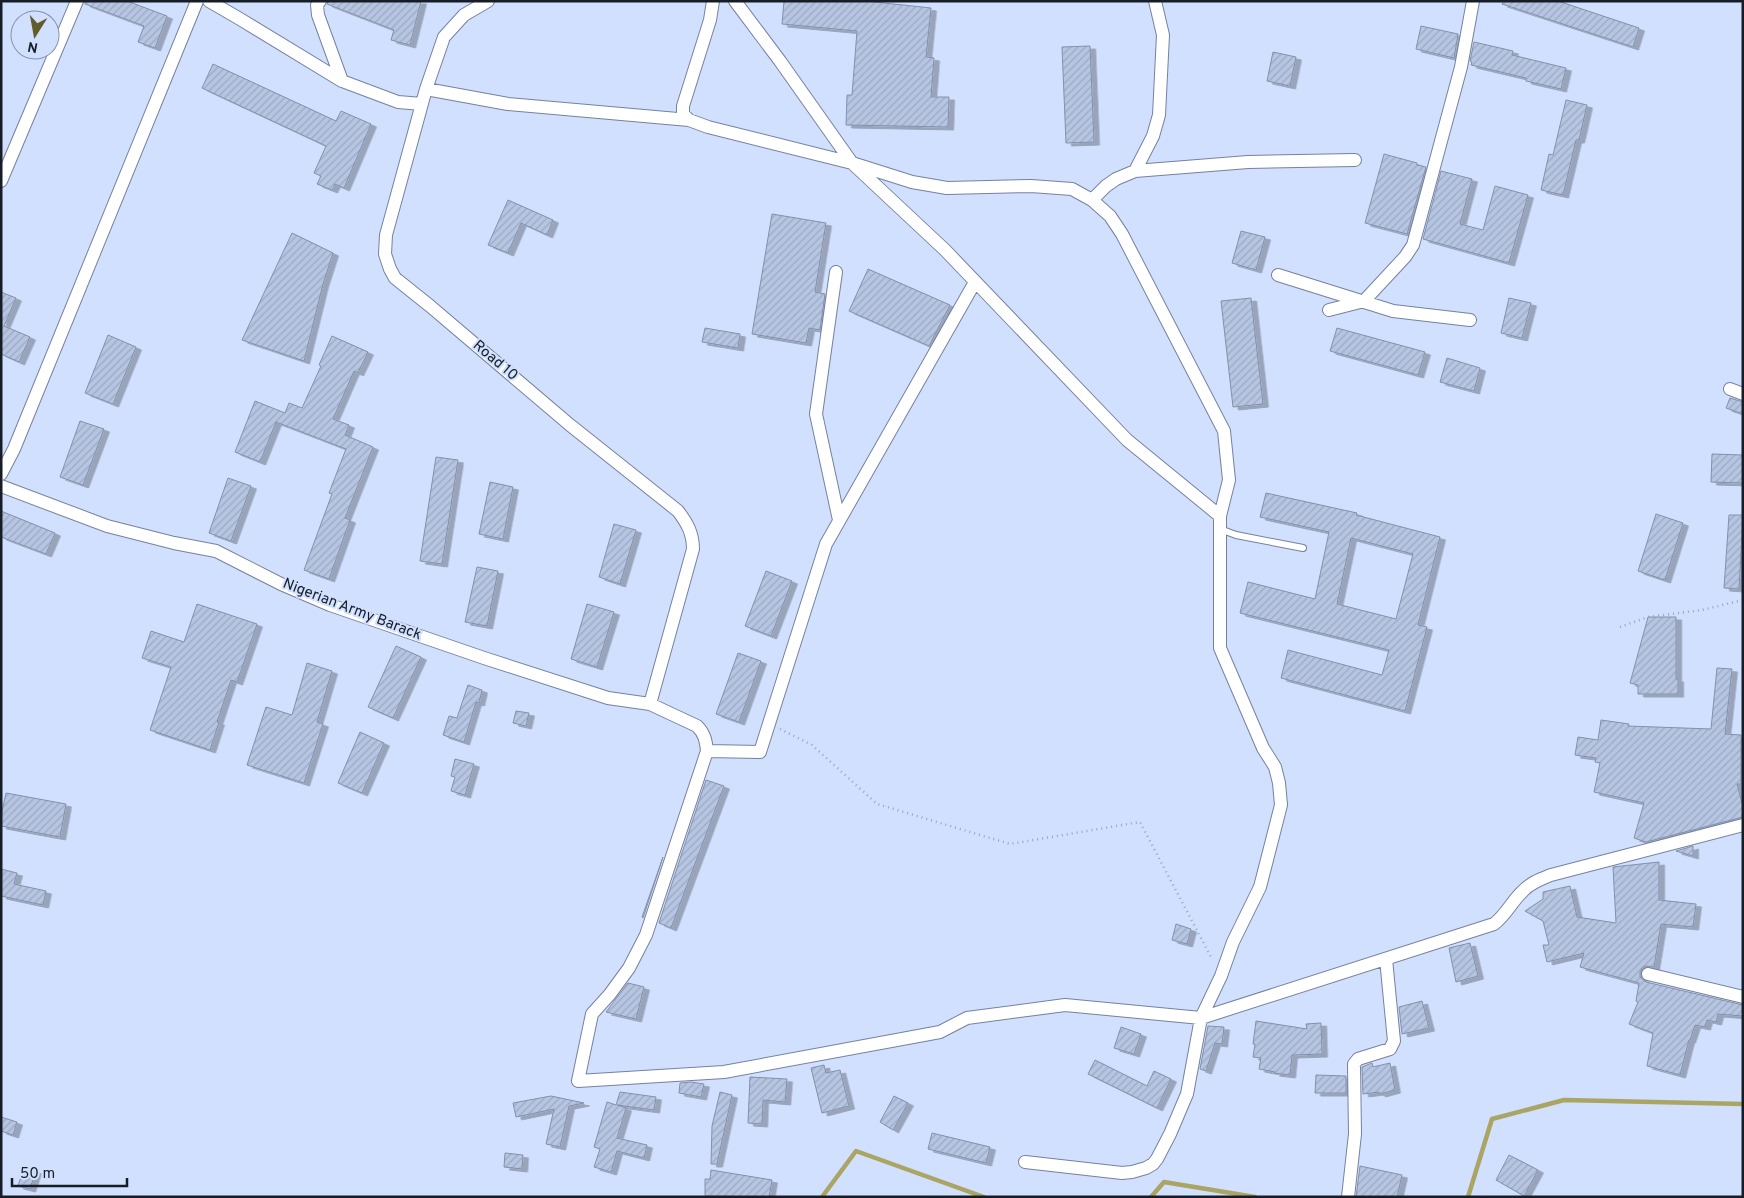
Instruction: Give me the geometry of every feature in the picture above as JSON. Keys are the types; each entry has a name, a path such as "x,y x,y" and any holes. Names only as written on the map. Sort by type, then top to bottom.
{"street":[{"path":"1,181 77,1"},
{"path":"1,474 14,449 197,1"},
{"path":"320,1 317,5 318,15 342,81"},
{"name":"Road 10","path":"488,1 464,16 444,37 426,89 386,235 384,254 395,278 570,425 678,511 689,526 693,549 650,704"},
{"path":"689,120 682,114 683,106 710,20 713,1"},
{"path":"735,1 852,163 945,250 1127,440 1220,523"},
{"path":"1135,171 1153,136 1159,115 1163,35 1155,1"},
{"path":"1329,310 1364,301 1405,257 1413,245 1423,202 1461,67 1473,1"},
{"path":"212,2 342,81 398,102 422,104"},
{"path":"426,89 508,104 689,120 708,127 852,163 912,182 947,188 1031,186 1072,189 1092,200 1110,216 1122,234 1224,431 1229,480 1220,523 1220,648 1256,733 1275,767 1280,783 1281,805 1260,887 1232,942 1221,976 1201,1018 1187,1094 1157,1159 1146,1168 1122,1173 1025,1162"},
{"path":"1092,200 1116,179 1135,171 1248,162 1355,160"},
{"path":"836,272 816,414 839,520"},
{"path":"1278,275 1403,313 1470,320"},
{"path":"975,282 826,544 760,752 707,751 646,935 628,968 610,994 592,1014 578,1081 724,1072 940,1032 968,1018 1065,1005 1201,1018 1494,924 1523,890 1550,875 1743,825"},
{"path":"1730,389 1743,394"},
{"name":"Nigerian Army Barack","path":"1,486 108,526 174,543 216,551 281,584 330,605 475,655 608,698 650,704 697,726 706,739 707,751"},
{"path":"1348,1197 1355,1134 1354,1064 1358,1059 1390,1049 1394,1041 1386,959"},
{"path":"1648,974 1743,997"}],"lane":[{"path":"1220,523 1236,535 1303,548"}],"path":[{"path":"1620,627 1648,617 1702,610 1743,600"},
{"path":"769,724 812,745 877,804 1010,844 1140,822 1221,976"}],"building":[{"path":"85,1 127,1 167,16 155,48 138,42 144,26 85,4"},
{"path":"328,1 421,1 410,45 391,40 394,30 327,4"},
{"path":"784,1 866,1 931,8 926,57 934,58 931,97 949,97 948,127 846,125 847,95 852,95 857,31 782,24"},
{"path":"1503,1 1558,1 1639,28 1633,47 1502,4"},
{"path":"1421,26 1458,34 1454,58 1416,49"},
{"path":"1474,42 1513,51 1512,55 1566,68 1561,89 1526,81 1526,78 1471,65 1472,62 1470,61"},
{"path":"1090,46 1094,142 1066,143 1062,47"},
{"path":"1273,52 1296,57 1290,86 1267,81"},
{"path":"213,64 336,121 341,111 371,124 344,188 335,184 332,190 317,184 321,176 314,173 326,146 202,88"},
{"path":"1566,100 1587,105 1579,140 1576,140 1563,195 1541,190 1549,154 1553,155"},
{"path":"1384,154 1426,167 1407,234 1365,223"},
{"path":"1441,171 1472,179 1460,224 1483,230 1495,186 1528,195 1509,263 1423,239"},
{"path":"508,200 553,220 547,235 521,223 508,253 488,245"},
{"path":"772,214 826,223 815,292 825,294 820,330 809,328 806,343 752,334"},
{"path":"1241,231 1265,237 1256,270 1232,263"},
{"path":"292,233 333,253 323,284 304,361 242,340"},
{"path":"868,269 950,305 929,346 849,311"},
{"path":"1,292 16,298 4,326 30,337 19,362 1,354"},
{"path":"1251,298 1263,404 1233,407 1221,301"},
{"path":"1509,298 1531,303 1522,338 1501,333"},
{"path":"705,328 740,334 738,348 702,342"},
{"path":"1337,328 1425,352 1418,375 1330,351"},
{"path":"108,335 136,347 113,404 85,393"},
{"path":"332,336 368,352 358,373 354,371 333,419 349,425 345,435 373,447 345,518 350,520 329,579 304,570 332,494 329,493 346,449 276,422 260,462 235,452 255,401 285,413 289,403 302,408"},
{"path":"1447,358 1480,368 1474,391 1440,382"},
{"path":"1730,398 1743,402 1743,414 1726,408"},
{"path":"80,421 104,429 83,485 60,477"},
{"path":"1712,454 1743,455 1743,483 1711,482"},
{"path":"436,457 458,460 442,564 420,561"},
{"path":"228,478 251,486 231,541 209,533"},
{"path":"490,482 513,487 503,539 479,534"},
{"path":"1266,493 1357,513 1356,515 1440,537 1418,625 1427,627 1405,711 1281,678 1288,650 1382,675 1389,650 1240,613 1248,582 1315,599 1329,532 1260,517","holes":["1351,538 1413,554 1396,619 1337,604"]},
{"path":"1,511 55,533 46,554 1,537"},
{"path":"1656,514 1683,523 1665,580 1638,571"},
{"path":"1729,515 1743,515 1739,589 1724,588"},
{"path":"614,524 636,530 620,584 599,577"},
{"path":"477,567 498,571 487,626 465,622"},
{"path":"766,571 792,581 771,636 745,626"},
{"path":"197,604 257,624 237,682 231,680 210,750 150,730 171,667 142,658 151,631 184,642"},
{"path":"587,604 614,612 597,667 571,659"},
{"path":"1648,617 1676,617 1676,679 1678,679 1678,694 1638,694 1638,685 1630,683"},
{"path":"396,646 421,657 393,718 368,707"},
{"path":"738,653 761,661 739,722 716,714"},
{"path":"307,663 332,671 317,722 323,724 304,783 247,765 266,707 292,715"},
{"path":"1717,668 1732,669 1725,734 1741,735 1741,784 1737,784 1743,807 1743,817 1646,842 1634,838 1644,803 1594,792 1600,763 1595,762 1596,758 1575,755 1578,737 1598,740 1601,720 1629,724 1628,726 1711,729"},
{"path":"468,685 482,690 479,703 476,702 464,742 443,735 449,716 457,718"},
{"path":"516,711 529,713 526,726 513,723"},
{"path":"360,732 384,743 362,793 338,783"},
{"path":"455,759 474,764 465,795 451,791 455,777 451,776"},
{"path":"706,780 724,786 671,928 659,923"},
{"path":"6,793 66,804 60,837 1,826"},
{"path":"1693,846 1693,856 1676,851"},
{"path":"663,857 643,918 642,917"},
{"path":"1659,862 1659,900 1696,904 1693,927 1661,924 1654,967 1646,966 1642,968 1640,977 1646,982 1743,1005 1743,1016 1718,1014 1716,1022 1707,1020 1705,1027 1695,1025 1680,1075 1647,1066 1653,1033 1629,1024 1638,1002 1636,1001 1639,983 1580,967 1584,953 1547,962 1543,945 1549,945 1543,921 1525,911 1543,899 1543,892 1570,886 1577,917 1616,923 1613,867"},
{"path":"1,869 17,873 14,884 46,891 43,905 1,896"},
{"path":"1176,924 1191,929 1187,944 1172,940"},
{"path":"1470,943 1478,976 1456,982 1449,948"},
{"path":"628,983 644,987 636,1019 606,1012"},
{"path":"1422,1001 1429,1028 1402,1034 1399,1007"},
{"path":"1256,1021 1307,1029 1306,1024 1321,1023 1322,1054 1292,1055 1290,1075 1259,1069 1261,1058 1253,1057"},
{"path":"1208,1026 1224,1027 1222,1044 1215,1043 1206,1071 1200,1069"},
{"path":"1121,1027 1141,1034 1134,1054 1114,1048"},
{"path":"1095,1060 1147,1086 1154,1071 1171,1079 1157,1108 1088,1074"},
{"path":"1372,1063 1373,1067 1390,1063 1395,1090 1380,1094 1379,1092 1363,1094 1362,1067"},
{"path":"824,1065 826,1073 840,1070 849,1106 822,1113 811,1068"},
{"path":"1316,1075 1346,1076 1346,1093 1315,1093"},
{"path":"750,1077 787,1079 785,1102 763,1100 762,1124 748,1123"},
{"path":"680,1083 704,1084 701,1097 679,1093"},
{"path":"620,1092 656,1097 654,1110 617,1105 626,1108 617,1138 647,1145 644,1158 617,1151 611,1172 594,1167 600,1149 594,1147 607,1102 616,1105"},
{"path":"720,1092 732,1095 717,1164 711,1164 712,1126"},
{"path":"551,1096 584,1103 569,1106 560,1147 546,1144 554,1109 516,1117 513,1103"},
{"path":"894,1096 908,1103 893,1130 880,1122"},
{"path":"1,1117 17,1122 13,1135 1,1131"},
{"path":"932,1133 990,1147 986,1163 928,1149"},
{"path":"505,1153 523,1155 522,1169 504,1167"},
{"path":"1509,1155 1538,1170 1524,1196 1496,1180"},
{"path":"1360,1166 1402,1175 1397,1197 1356,1197"},
{"path":"24,1167 36,1171 30,1189 18,1186"},
{"path":"711,1170 772,1180 769,1197 705,1196 705,1179 710,1179"}],"waterway":[{"path":"1468,1197 1492,1119 1564,1100 1743,1104"},
{"path":"822,1197 856,1151 984,1197"},
{"path":"1151,1197 1164,1182 1255,1197"}]}
